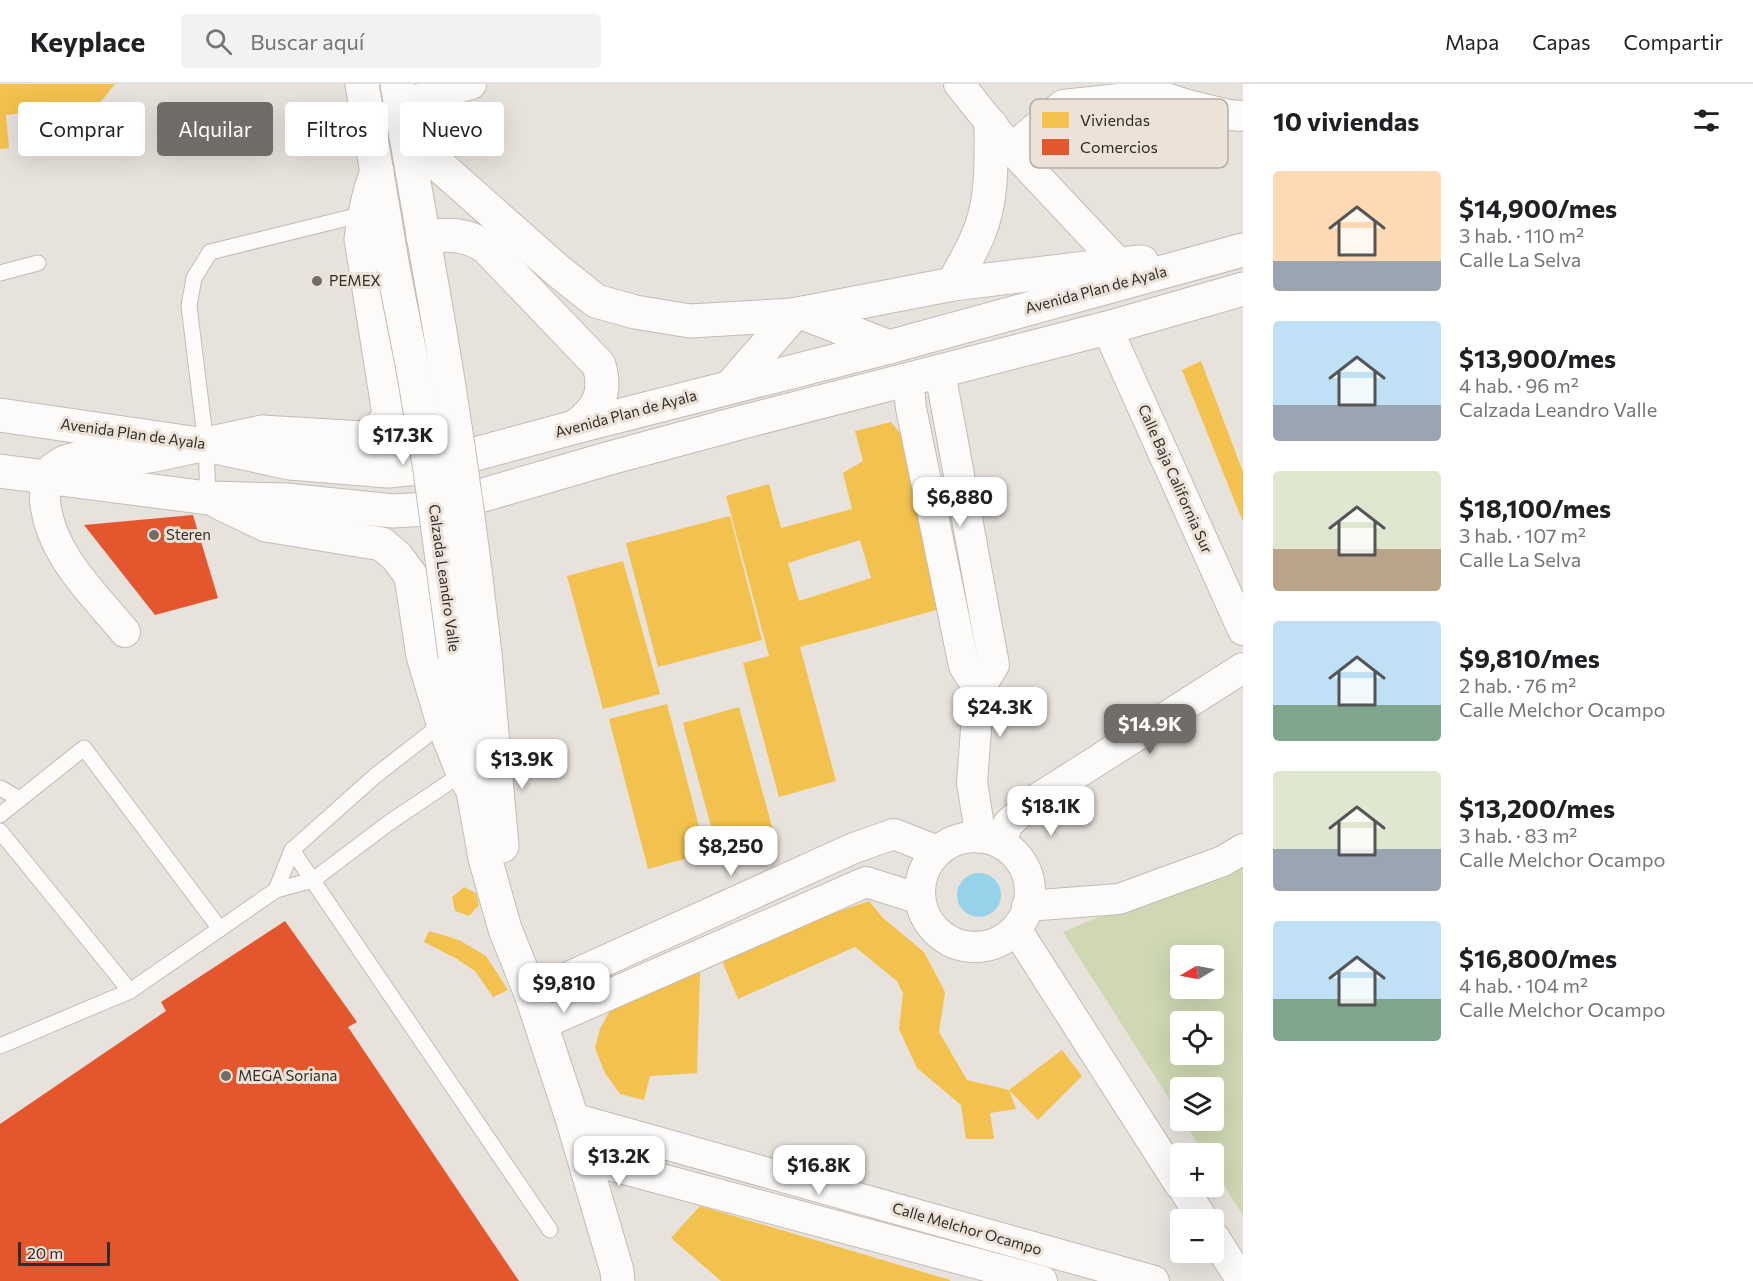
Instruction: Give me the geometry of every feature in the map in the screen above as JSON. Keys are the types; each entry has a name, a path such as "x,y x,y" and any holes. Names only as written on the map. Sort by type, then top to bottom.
{"main road":[{"name":"Calzada Leandro Valle","path":"362,84 430,470 470,655 503,850 505,929"},
{"path":"954,284 980,232 988,201 991,172 1001,137"},
{"name":"Calzada Leandro Valle","path":"409,156 446,361 462,470 470,655 468,782 485,858 505,929 531,994 572,1118 619,1278"},
{"path":"429,156 557,270 596,301 635,312 690,321 798,314 954,284 1119,264 1229,254"},
{"path":"48,478 54,469 65,462 79,458 139,458 262,432 363,438 379,430 389,414 361,239 369,189 377,171"},
{"path":"425,247 447,234 459,235 479,242 599,364 601,395 596,408 575,427"},
{"name":"Avenida Plan de Ayala","path":"0,415 206,444 290,463 388,471 436,465 889,347 1229,254"},
{"path":"0,471 208,498 286,500 393,511 428,509 739,423 1107,328 1243,289"},
{"path":"798,314 889,347"},
{"path":"730,387 798,314"},
{"path":"208,498 266,525 382,544 397,557 411,576 423,656 443,723 468,782"}],"street":[{"path":"399,92 417,100 471,84"},
{"path":"959,84 1001,137 1119,264"},
{"path":"1096,99 1150,89 1174,99"},
{"path":"1228,115 1243,116"},
{"path":"1001,137 1030,122"},
{"name":"Calle Baja California Sur","path":"1107,328 1243,630"},
{"path":"940,372 994,664 979,688 972,783 991,841"},
{"path":"908,380 911,408 964,666 979,688"},
{"path":"48,478 45,499 49,522 56,541 65,559 125,632"},
{"path":"991,841 1032,802 1243,668"},
{"path":"1023,865 1032,802"},
{"path":"531,994 854,848 894,834 937,851"},
{"path":"961,838 991,841 1013,851 1023,865 1029,881 1030,898 1022,917 1002,940 986,947 967,947 950,942 935,931 925,916 920,899 920,881 937,851 949,842 961,838"},
{"path":"1022,917 1119,899 1223,861 1243,849"},
{"path":"540,1025 866,882 920,899"},
{"path":"1022,917 1170,1167"},
{"name":"Calle Melchor Ocampo","path":"572,1118 1154,1281"},
{"name":"Calle Melchor Ocampo","path":"583,1158 1042,1281"},
{"path":"1224,1253 1242,1281"}],"lane":[{"path":"208,498 206,444 189,306 194,278 210,252 364,214"},
{"path":"0,273 38,262"},
{"path":"276,890 292,850 375,776 443,723"},
{"path":"0,815 84,748 220,929"},
{"path":"0,1046 130,991 276,890 313,880 390,822 468,782"},
{"path":"0,788 20,799"},
{"path":"0,831 130,991"},
{"path":"292,850 550,1230"}],"green space":[{"path":"1243,856 1243,1216 1224,1185 1224,1143 1197,1143 1190,1131 1224,1131 1224,1077 1170,1077 1170,1100 1063,932"}],"water":[{"path":"979,873 988,874 995,879 1000,886 1000,904 995,911 988,916 979,917 970,916 963,911 958,904 957,895 958,886 963,879 970,874"}],"building: Viviendas":[{"path":"0,84 115,84 100,102 18,102 18,114 6,115 9,148 0,149"},
{"path":"1201,361 1243,472 1243,522 1182,370"},
{"path":"891,422 903,437 948,607 800,647 836,781 779,797 743,663 769,656 726,496 769,484 781,528 852,509 843,473 863,461 855,431","holes":["860,540 871,578 799,601 788,563"]},
{"path":"730,516 762,640 658,667 626,543"},
{"path":"623,561 660,694 603,709 567,576"},
{"path":"667,704 706,853 648,869 609,719"},
{"path":"739,707 776,841 719,856 683,723"},
{"path":"464,887 476,893 479,905 469,916 455,911 452,897"},
{"path":"869,901 883,918 924,952 945,992 939,1032 967,1080 1009,1090 1016,1109 990,1113 994,1139 966,1139 961,1105 917,1068 899,1029 903,993 897,981 855,947 738,999 722,961 826,916"},
{"path":"429,931 459,940 486,956 508,990 493,997 475,971 424,942"},
{"path":"700,973 697,1073 650,1076 644,1100 620,1094 605,1073 595,1048 600,1029 613,1005 673,978"},
{"path":"1062,1050 1082,1076 1038,1120 1009,1090"},
{"path":"700,1206 950,1281 721,1281 671,1238"}],"building: Comercios":[{"path":"193,515 218,598 155,615 84,525"},
{"name":"MEGA Soriana","path":"285,921 357,1022 348,1027 519,1281 0,1281 0,1124 166,1011 161,1002"}],"place":[{"name":"PEMEX","path":"317,281"},
{"name":"Steren","path":"154,535"},
{"name":"MEGA Soriana","path":"226,1076"}]}
